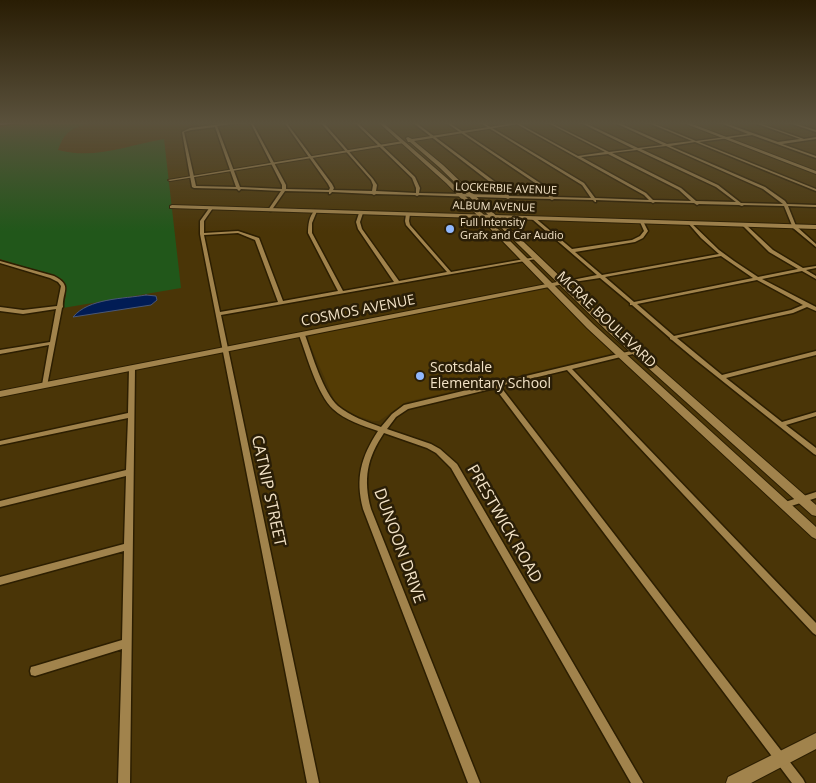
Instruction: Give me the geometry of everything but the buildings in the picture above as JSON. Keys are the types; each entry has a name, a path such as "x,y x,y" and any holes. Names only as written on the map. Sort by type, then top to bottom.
{"street":[{"path":"188,159 191,176"},
{"path":"229,159 239,190"},
{"path":"270,210 282,191 283,182 271,159"},
{"path":"170,180 301,159"},
{"path":"312,159 330,184 330,193"},
{"path":"352,159 374,183 374,194"},
{"path":"393,159 414,178 418,188 417,195"},
{"name":"MCRAE BOULEVARD","path":"421,159 462,197 620,355 816,534"},
{"name":"MCRAE BOULEVARD","path":"432,159 635,352 816,512"},
{"path":"461,159 505,191 508,198"},
{"path":"501,159 545,188 552,199"},
{"path":"541,159 583,184 596,201"},
{"path":"580,159 645,194 653,202"},
{"path":"619,159 684,191 697,204"},
{"path":"658,159 717,186 742,205"},
{"path":"698,159 756,184 775,196 787,206 794,226 816,246"},
{"path":"737,159 816,190"},
{"path":"778,159 816,173"},
{"name":"LOCKERBIE AVENUE","path":"191,176 195,188 816,206"},
{"name":"ALBUM AVENUE","path":"172,207 816,227"},
{"name":"CATNIP STREET","path":"212,208 202,221 202,234 312,783"},
{"path":"315,211 310,223 310,233 341,292"},
{"path":"361,213 358,222 360,229 397,282"},
{"path":"408,214 408,225 450,272"},
{"path":"533,218 672,338 816,452"},
{"path":"571,251 638,239 646,231 642,222"},
{"path":"690,223 721,255 757,279 816,309"},
{"path":"744,225 767,248 816,278"},
{"path":"202,234 238,232 257,239 281,303"},
{"path":"504,239 515,238"},
{"name":"COSMOS AVENUE","path":"0,394 562,283 721,255"},
{"path":"218,314 536,258"},
{"path":"0,262 60,281 63,289 45,385"},
{"path":"632,304 816,267"},
{"path":"672,338 793,311 806,305"},
{"path":"0,309 23,312 60,307"},
{"name":"PRESTWICK ROAD","path":"302,335 331,403 346,415 429,446 438,451 454,466 637,783"},
{"path":"0,352 52,343"},
{"name":"DUNOON DRIVE","path":"474,783 364,500 362,478 365,458 394,414 406,407 635,352"},
{"path":"722,377 816,353"},
{"path":"123,782 132,368"},
{"path":"568,368 816,630"},
{"path":"496,385 799,783"},
{"path":"781,424 816,414"},
{"path":"0,443 130,415"},
{"path":"0,504 130,472"},
{"path":"785,505 816,495"},
{"path":"0,580 129,546"},
{"path":"35,671 127,643"},
{"path":"734,783 816,741"}],"shaded area":[{"name":"Scotsdale Elementary School","path":"546,289 610,350 610,354 406,402 379,421 373,421 352,414 336,404 308,340 309,337 318,334"}],"green space":[{"path":"0,159 166,159 181,288 63,308 66,289 62,279 0,259"}],"water":[{"path":"146,295 156,296 157,300 151,305 73,317 88,306 97,303"}],"place":[{"name":"Full Intensity Grafx and Car Audio","path":"450,229"},
{"name":"Scotsdale Elementary School","path":"420,376"}]}
